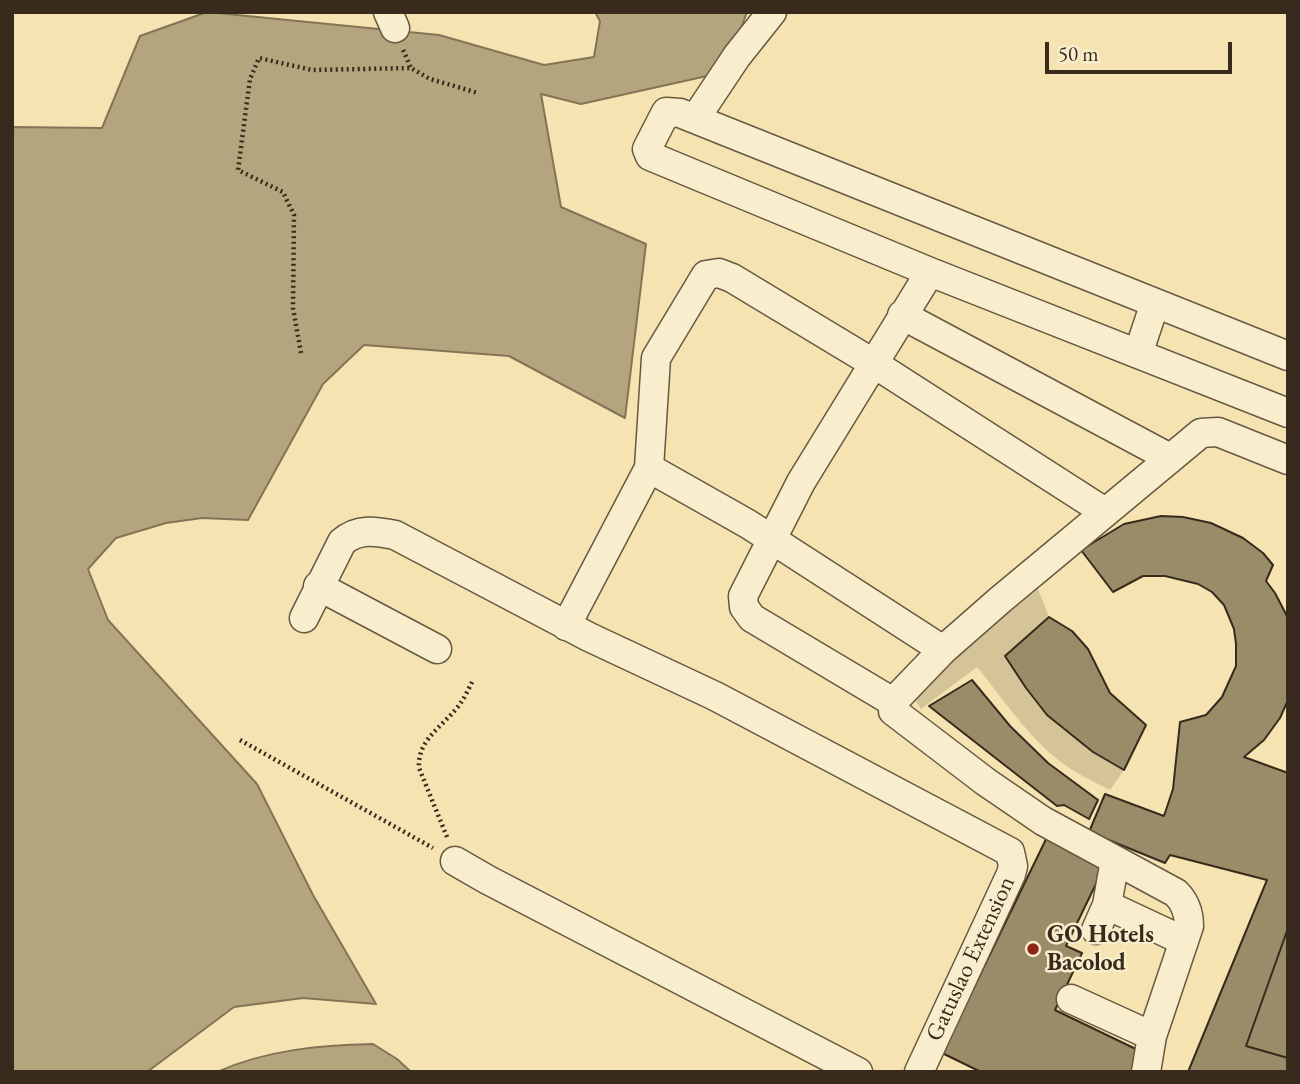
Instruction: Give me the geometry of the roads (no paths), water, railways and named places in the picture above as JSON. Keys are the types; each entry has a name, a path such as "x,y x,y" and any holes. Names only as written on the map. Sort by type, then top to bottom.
{"street":[{"path":"695,119 737,56 772,12"},
{"path":"1288,356 680,113 666,112 647,149 650,156 930,272 1288,413"},
{"path":"893,702 752,618 744,607 743,596 801,482 930,272"},
{"path":"304,618 342,542 349,535 360,531 377,531 395,535 566,626 649,468 656,358 706,275 719,273 732,278 873,363 1105,512"},
{"path":"1138,354 1155,303"},
{"path":"902,315 1170,458"},
{"path":"1146,1072 1152,1036 1189,926 1189,917 1181,898 1043,821 986,782 893,711 893,702 943,650 1194,438 1209,430 1229,435 1288,460"},
{"path":"649,468 771,538 943,650"},
{"path":"318,586 437,649"},
{"name":"Gatuslao Extension","path":"566,626 727,702 1010,852 1013,858 1011,874 919,1072"},
{"path":"1115,860 1102,918 1184,941"},
{"path":"455,861 858,1072"},
{"path":"1071,999 1152,1036"}],"place":[{"name":"GO Hotels Bacolod","path":"1033,949"}]}
